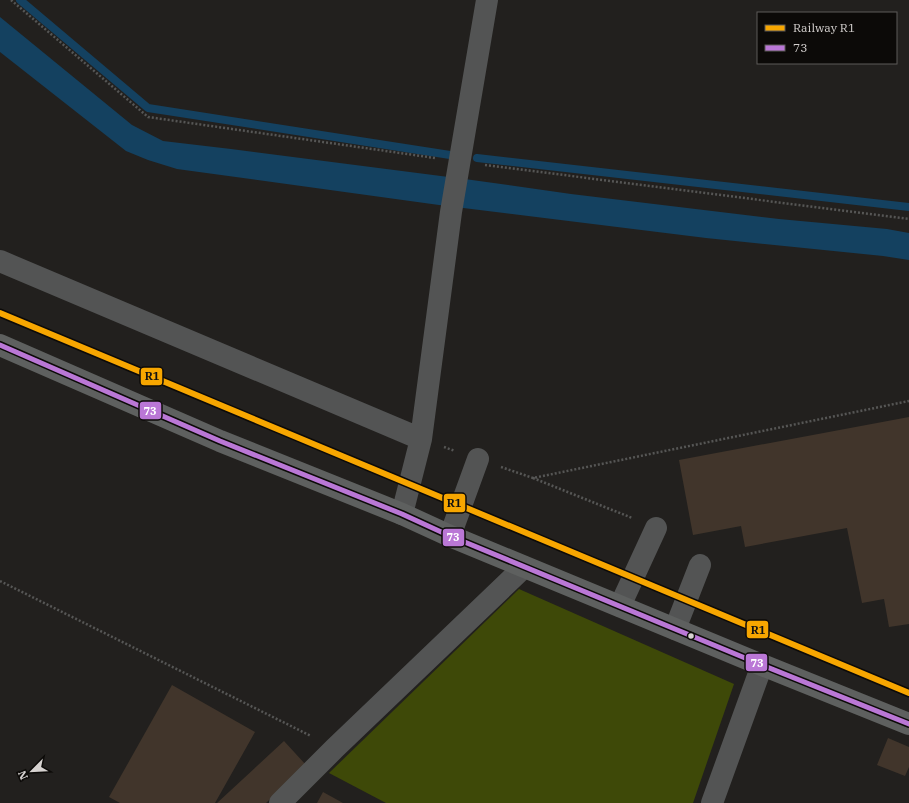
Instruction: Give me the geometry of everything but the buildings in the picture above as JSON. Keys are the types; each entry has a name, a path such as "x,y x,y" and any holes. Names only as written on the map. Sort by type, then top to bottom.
{"main road":[{"path":"0,345 220,441 402,514 524,567 909,724"}],"street":[{"path":"402,514 421,439 451,212 487,0"},
{"path":"0,261 421,439"},
{"path":"450,536 478,459"},
{"path":"620,606 656,528"},
{"path":"675,629 700,565"},
{"path":"280,803 335,748 524,567"},
{"path":"712,803 762,665"}],"path":[{"path":"532,478 909,401"},
{"path":"421,439 532,478 656,528"},
{"path":"0,581 335,748"}],"green space":[{"path":"519,589 734,684 693,803 386,803 329,773"}],"water":[{"path":"0,17 132,125 163,141 571,194 779,219 887,229 909,233 909,260 706,238 439,205 177,169 126,151 0,52"}],"waterway":[{"path":"20,0 148,108 450,155"},
{"path":"477,158 909,207"}],"rail line":[{"name":"R1","path":"0,313 909,693"}],"transit line":[{"name":"73","path":"0,345 220,441 402,514 450,536 909,724"}]}
